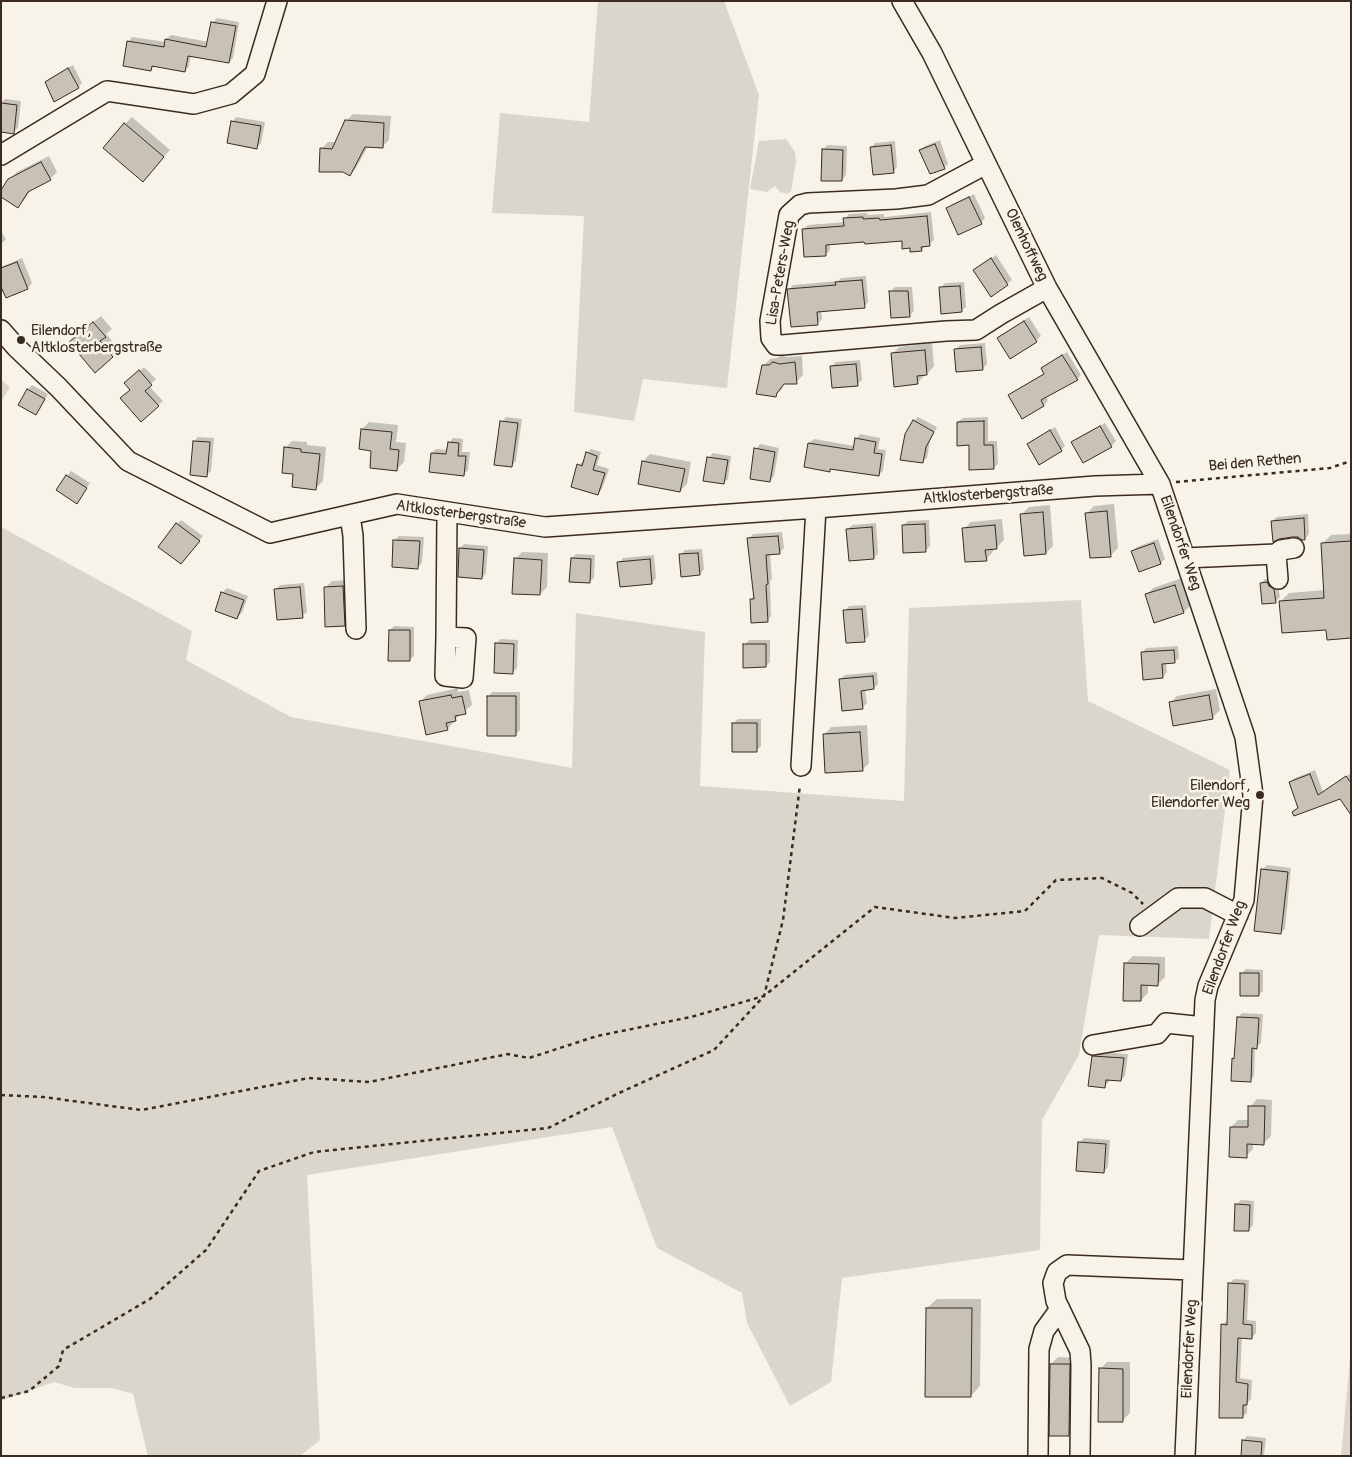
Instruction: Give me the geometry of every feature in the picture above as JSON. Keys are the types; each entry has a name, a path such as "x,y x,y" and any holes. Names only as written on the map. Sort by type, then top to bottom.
{"street":[{"path":"1,154 107,91 194,104 231,94 255,74 277,1"},
{"name":"Olenhoffweg","path":"902,1 932,53 1047,288 1160,484"},
{"name":"Lisa-Peters-Weg","path":"986,164 928,195 800,205 789,215 770,321 771,338 776,345 782,345 976,330 1047,288"},
{"name":"Altklosterbergstraße","path":"1,330 128,461 270,533 397,504 545,526 816,508 1095,486 1160,484"},
{"name":"Eilendorfer Weg","path":"1160,484 1245,737 1253,795 1244,900 1208,986 1205,1000 1185,1456"},
{"path":"801,776 816,508"},
{"path":"446,637 447,512"},
{"path":"350,515 353,536 356,629"},
{"path":"1185,558 1276,554 1281,550 1294,548"},
{"path":"1276,554 1278,579"},
{"path":"1147,921 1178,898 1205,898 1238,915"},
{"path":"1093,1045 1157,1034 1166,1023 1204,1027"},
{"path":"1080,1456 1080,1352 1056,1301 1053,1283 1056,1272 1067,1265 1193,1270"},
{"path":"1038,1456 1039,1349 1044,1331 1060,1309"}],"path":[{"name":"Bei den Rethen","path":"1160,484 1330,468 1351,461"},
{"path":"764,996 783,920 801,776"},
{"path":"1,1398 28,1391 59,1366 63,1350 150,1299 206,1250 259,1171 314,1152 548,1128 714,1050 764,996 875,907 955,918 1025,911 1056,880 1102,878 1132,893 1147,921"},
{"path":"1,1095 43,1097 141,1110 309,1078 369,1082 508,1054 529,1058 597,1036 691,1017 764,996"}],"shaded area":[{"path":"598,1 724,1 759,95 727,388 643,379 634,421 574,412 584,216 492,213 500,113 589,122"},
{"path":"786,139 795,152 796,162 791,192 781,193 775,186 767,192 750,189 759,141"},
{"path":"1,380 10,387 1,402"},
{"path":"1,527 192,631 186,660 291,717 572,768 576,613 705,632 700,786 904,801 909,608 1081,600 1088,701 1230,770 1209,939 1099,935 1079,1055 1042,1120 1040,1250 842,1278 831,1382 790,1406 747,1323 742,1293 657,1248 612,1127 307,1175 320,1440 300,1456 148,1456 133,1394 112,1388 75,1388 54,1382 1,1401"},
{"path":"1351,1348 1351,1456 1341,1456"}],"building":[{"path":"211,22 236,26 229,63 188,56 185,72 152,66 151,71 123,66 127,41 164,47 165,39 206,47"},
{"path":"68,68 79,88 54,102 45,82"},
{"path":"1,103 17,105 14,134 1,132"},
{"path":"345,120 384,123 383,148 365,147 350,176 343,172 319,172 320,148 332,149"},
{"path":"231,121 261,126 257,149 227,143"},
{"path":"124,123 164,157 143,182 103,148"},
{"path":"935,144 945,169 930,174 919,150"},
{"path":"891,145 894,173 873,175 870,147"},
{"path":"822,149 843,150 842,181 821,181"},
{"path":"41,162 51,180 28,192 18,208 1,197 1,190 8,179"},
{"path":"969,197 982,224 958,235 946,208"},
{"path":"927,216 930,246 921,247 922,251 910,252 910,248 902,249 902,241 865,244 864,242 826,245 826,256 804,257 802,229 844,226 843,218 863,217 863,219 879,218 880,220"},
{"path":"991,258 1008,285 991,297 973,270"},
{"path":"17,262 28,289 6,298 1,287 1,268"},
{"path":"862,280 865,308 817,312 818,325 791,327 787,289 836,285 835,282"},
{"path":"960,286 962,312 941,314 939,287"},
{"path":"889,291 908,291 910,317 891,318"},
{"path":"1024,321 1037,342 1010,359 997,338"},
{"path":"93,322 106,337 100,341 113,357 95,373 69,342"},
{"path":"981,347 983,370 956,372 954,349"},
{"path":"925,350 927,375 917,376 918,384 894,387 891,353"},
{"path":"1062,355 1078,380 1041,400 1044,406 1022,419 1008,395 1044,374 1041,368"},
{"path":"773,362 780,364 795,362 797,384 784,384 776,397 756,394 762,365 769,365"},
{"path":"856,364 858,386 832,388 830,366"},
{"path":"139,370 152,385 145,391 159,406 141,422 120,398 130,390 124,383"},
{"path":"27,389 45,399 36,415 18,405"},
{"path":"913,420 934,432 926,447 923,463 900,460 905,434"},
{"path":"500,421 518,423 512,467 494,465"},
{"path":"984,421 984,445 993,445 994,469 969,470 969,445 957,446 957,422"},
{"path":"1100,426 1112,447 1083,463 1071,442"},
{"path":"361,429 392,432 390,449 399,450 397,471 370,468 371,451 359,449"},
{"path":"1050,430 1062,451 1039,465 1027,444"},
{"path":"855,438 876,442 874,453 882,454 879,476 830,469 830,472 804,467 808,443 853,450"},
{"path":"193,441 210,442 207,477 190,475"},
{"path":"448,442 459,443 458,456 466,456 464,476 429,472 431,453 446,454"},
{"path":"284,447 301,449 301,452 320,454 316,490 292,487 293,474 282,473"},
{"path":"754,448 775,452 770,482 750,479"},
{"path":"586,452 597,456 593,470 605,473 598,495 571,487 577,464 582,466"},
{"path":"707,457 728,460 724,484 703,481"},
{"path":"642,461 685,469 680,492 638,484"},
{"path":"66,475 87,488 77,504 56,490"},
{"path":"1107,511 1111,557 1090,558 1085,513"},
{"path":"1043,512 1046,554 1024,556 1020,514"},
{"path":"1304,518 1305,540 1292,537 1273,542 1271,521"},
{"path":"176,523 200,541 181,564 158,547"},
{"path":"925,524 926,552 903,553 902,525"},
{"path":"995,525 997,549 985,550 987,561 965,562 962,528"},
{"path":"872,527 874,559 849,561 846,529"},
{"path":"778,536 780,554 766,555 768,622 751,623 750,599 754,599 747,538"},
{"path":"393,540 420,541 418,569 392,567"},
{"path":"1351,541 1351,638 1327,640 1326,630 1282,633 1279,601 1324,598 1321,543"},
{"path":"1154,543 1161,564 1139,572 1131,551"},
{"path":"459,548 484,550 482,579 458,577"},
{"path":"698,553 700,575 681,577 679,554"},
{"path":"514,558 542,560 540,595 512,594"},
{"path":"571,558 591,559 590,583 569,582"},
{"path":"650,559 652,584 620,587 617,562"},
{"path":"1267,582 1274,589 1276,603 1262,604 1260,583"},
{"path":"1175,585 1184,613 1154,623 1145,594"},
{"path":"343,586 345,626 325,627 324,587"},
{"path":"300,587 303,618 277,620 274,589"},
{"path":"221,592 244,600 237,619 215,611"},
{"path":"862,609 865,642 846,643 843,610"},
{"path":"389,630 410,630 410,661 388,661"},
{"path":"495,643 514,644 513,674 494,673"},
{"path":"743,644 766,644 766,667 743,668"},
{"path":"1174,650 1175,663 1162,664 1163,678 1143,680 1141,652"},
{"path":"873,676 874,689 861,691 863,709 842,711 839,679"},
{"path":"451,695 452,698 462,696 466,714 455,716 456,721 446,723 448,730 426,735 419,701"},
{"path":"1209,695 1213,719 1173,726 1169,702"},
{"path":"487,696 516,696 516,736 487,736"},
{"path":"732,723 757,723 757,752 732,752"},
{"path":"860,732 863,771 825,773 823,734"},
{"path":"1310,774 1318,795 1346,776 1351,783 1351,815 1340,799 1294,816 1292,812 1298,808 1289,782"},
{"path":"1261,869 1288,872 1281,934 1254,931"},
{"path":"1124,963 1159,964 1158,986 1141,985 1141,1001 1123,1001"},
{"path":"1240,973 1259,973 1259,996 1240,996"},
{"path":"1237,1017 1259,1018 1257,1049 1252,1048 1251,1082 1231,1081"},
{"path":"1092,1056 1124,1058 1121,1081 1106,1080 1105,1088 1088,1086"},
{"path":"1248,1106 1265,1106 1264,1145 1247,1144 1247,1158 1229,1157 1230,1127 1248,1127"},
{"path":"1078,1142 1106,1144 1104,1173 1076,1171"},
{"path":"1235,1204 1250,1205 1249,1231 1234,1231"},
{"path":"1228,1283 1245,1284 1243,1324 1252,1325 1252,1339 1238,1338 1236,1382 1248,1384 1247,1405 1243,1405 1243,1418 1219,1418 1221,1324 1227,1325"},
{"path":"926,1308 972,1308 971,1397 925,1397"},
{"path":"1050,1364 1070,1364 1069,1436 1049,1436"},
{"path":"1099,1368 1123,1369 1123,1422 1098,1422"},
{"path":"1242,1440 1262,1442 1261,1456 1241,1456"}],"place":[{"name":"Eilendorf, Altklosterbergstraße","path":"21,340"},
{"name":"Eilendorf, Eilendorfer Weg","path":"1260,795"}]}
